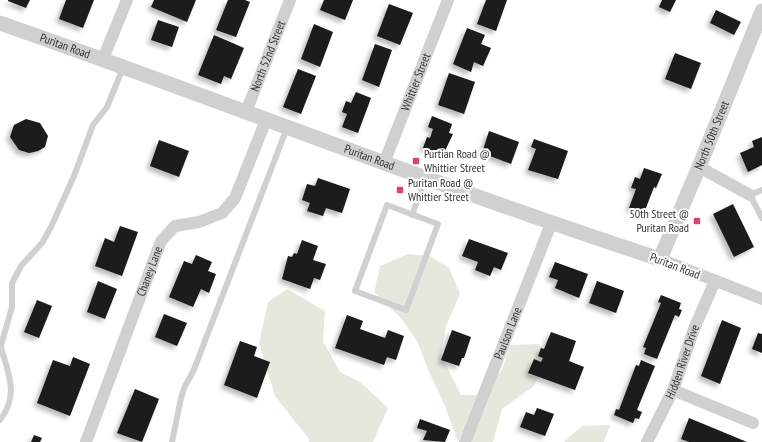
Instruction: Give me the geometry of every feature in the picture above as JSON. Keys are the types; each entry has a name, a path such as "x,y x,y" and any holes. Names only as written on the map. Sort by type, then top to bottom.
{"street":[{"path":"103,59 127,0"},
{"name":"North 52nd Street","path":"246,112 290,0"},
{"name":"Whittier Street","path":"384,163 448,0"},
{"name":"North 50th Street","path":"660,259 761,15"},
{"name":"Puritan Road","path":"0,23 103,59 551,224 660,259 762,299"},
{"name":"Chaney Lane","path":"86,442 161,241 175,226 199,222 222,213 235,198 266,120"},
{"path":"699,167 750,195"},
{"name":"Paulson Lane","path":"465,442 551,224"},
{"name":"Hidden River Drive","path":"647,442 673,390 694,329 715,281"},
{"path":"673,390 753,423"}],"lane":[{"path":"0,420 8,410 12,383 0,349 12,307 12,283 21,266 42,243 51,226 74,176 93,125 107,106 123,67"},
{"path":"172,442 185,386 196,365 287,128"},
{"path":"412,215 426,178"},
{"path":"762,190 750,195 762,218"},
{"path":"387,205 412,215 438,224 406,310 355,291 387,205"}],"shaded area":[{"path":"408,254 430,256 449,268 460,294 446,326 441,355 461,395 477,395 458,442 444,403 429,372 417,341 402,319 374,292 380,266"},
{"path":"287,289 325,311 323,341 340,372 360,382 388,408 373,442 309,442 309,439 275,396 259,343 268,302"},
{"path":"539,344 549,359 533,387 502,409 493,442 471,442 498,375 502,370 510,345"},
{"path":"610,425 604,442 564,442 582,426"}],"building":[{"path":"8,0 30,0 26,8"},
{"path":"66,0 94,0 83,28 59,19"},
{"path":"154,0 196,0 187,22 151,7"},
{"path":"228,0 245,0 250,2 236,37 216,30"},
{"path":"324,0 353,0 345,20 320,10"},
{"path":"486,0 507,0 496,31 477,24"},
{"path":"662,0 676,0 670,12 659,7"},
{"path":"389,4 413,13 400,45 377,36"},
{"path":"716,10 741,22 734,35 710,23"},
{"path":"158,20 179,27 172,47 151,40"},
{"path":"314,24 333,32 320,67 301,59"},
{"path":"467,28 485,35 481,44 491,48 483,66 474,62 471,72 453,64"},
{"path":"214,35 244,48 231,79 224,76 221,84 198,75"},
{"path":"375,44 392,50 379,87 362,80"},
{"path":"675,53 701,63 691,89 665,79"},
{"path":"298,69 316,76 301,114 283,107"},
{"path":"449,73 475,82 464,114 438,105"},
{"path":"356,92 371,98 358,133 342,127 347,114 342,112 346,101 351,103"},
{"path":"432,116 452,124 449,133 453,134 443,155 423,148 427,137 430,138 433,129 428,127"},
{"path":"26,119 40,123 48,136 45,147 38,151 29,153 19,150 10,137 14,125"},
{"path":"489,131 519,142 511,164 482,153"},
{"path":"762,137 762,165 748,172 740,153 754,147 752,141"},
{"path":"534,139 568,151 558,179 528,170 536,149 531,147"},
{"path":"159,140 189,151 179,177 150,166"},
{"path":"644,168 662,174 656,188 654,187 644,213 629,208 636,189 631,188 635,177 640,179"},
{"path":"318,178 350,189 342,213 326,208 323,216 307,211 310,203 302,200 307,184 315,186"},
{"path":"733,204 754,247 734,257 713,214"},
{"path":"120,226 138,232 122,276 95,266 105,238 114,242"},
{"path":"469,239 508,253 501,270 494,267 490,276 475,270 478,262 462,256"},
{"path":"302,240 318,246 313,260 326,264 320,280 314,278 310,289 282,279 288,256 292,257 294,253 297,254"},
{"path":"196,255 212,262 208,271 216,274 209,293 201,289 193,307 169,297 184,261 192,264"},
{"path":"555,262 588,274 579,298 555,288 558,280 549,277"},
{"path":"98,281 117,289 105,319 87,312"},
{"path":"597,281 624,291 616,313 589,303"},
{"path":"661,295 681,303 679,309 682,310 679,317 675,315 657,359 644,354 646,348 643,347 661,303 658,302"},
{"path":"37,300 52,306 39,338 24,332"},
{"path":"164,314 187,323 177,346 155,337"},
{"path":"347,315 363,321 360,329 385,338 388,330 404,336 396,360 387,357 384,365 335,348"},
{"path":"722,320 741,328 720,384 701,376"},
{"path":"452,330 471,337 464,358 462,358 459,366 441,360"},
{"path":"551,332 576,341 569,361 584,367 575,390 528,373 534,359 541,362 543,358 538,356 541,348 544,349"},
{"path":"758,333 762,334 762,353 752,349"},
{"path":"240,341 257,347 254,356 270,362 257,398 224,385"},
{"path":"73,357 90,364 70,416 37,403 53,360 70,366"},
{"path":"641,360 655,366 637,410 642,412 639,419 635,418 633,423 614,415 616,409 619,410 636,365 639,366"},
{"path":"135,389 159,399 142,442 117,433"},
{"path":"537,408 554,414 545,436 520,427 526,412 534,415"},
{"path":"689,418 747,442 689,442 681,439"},
{"path":"420,419 450,430 445,442 423,440 427,431 417,428"},
{"path":"34,435 42,438 40,442 31,442"}],"place":[{"name":"Purtian Road @ Whittier Street","path":"416,161"},
{"name":"Puritan Road @ Whittier Street","path":"400,190"},
{"name":"50th Street @ Puritan Road","path":"697,221"}]}
